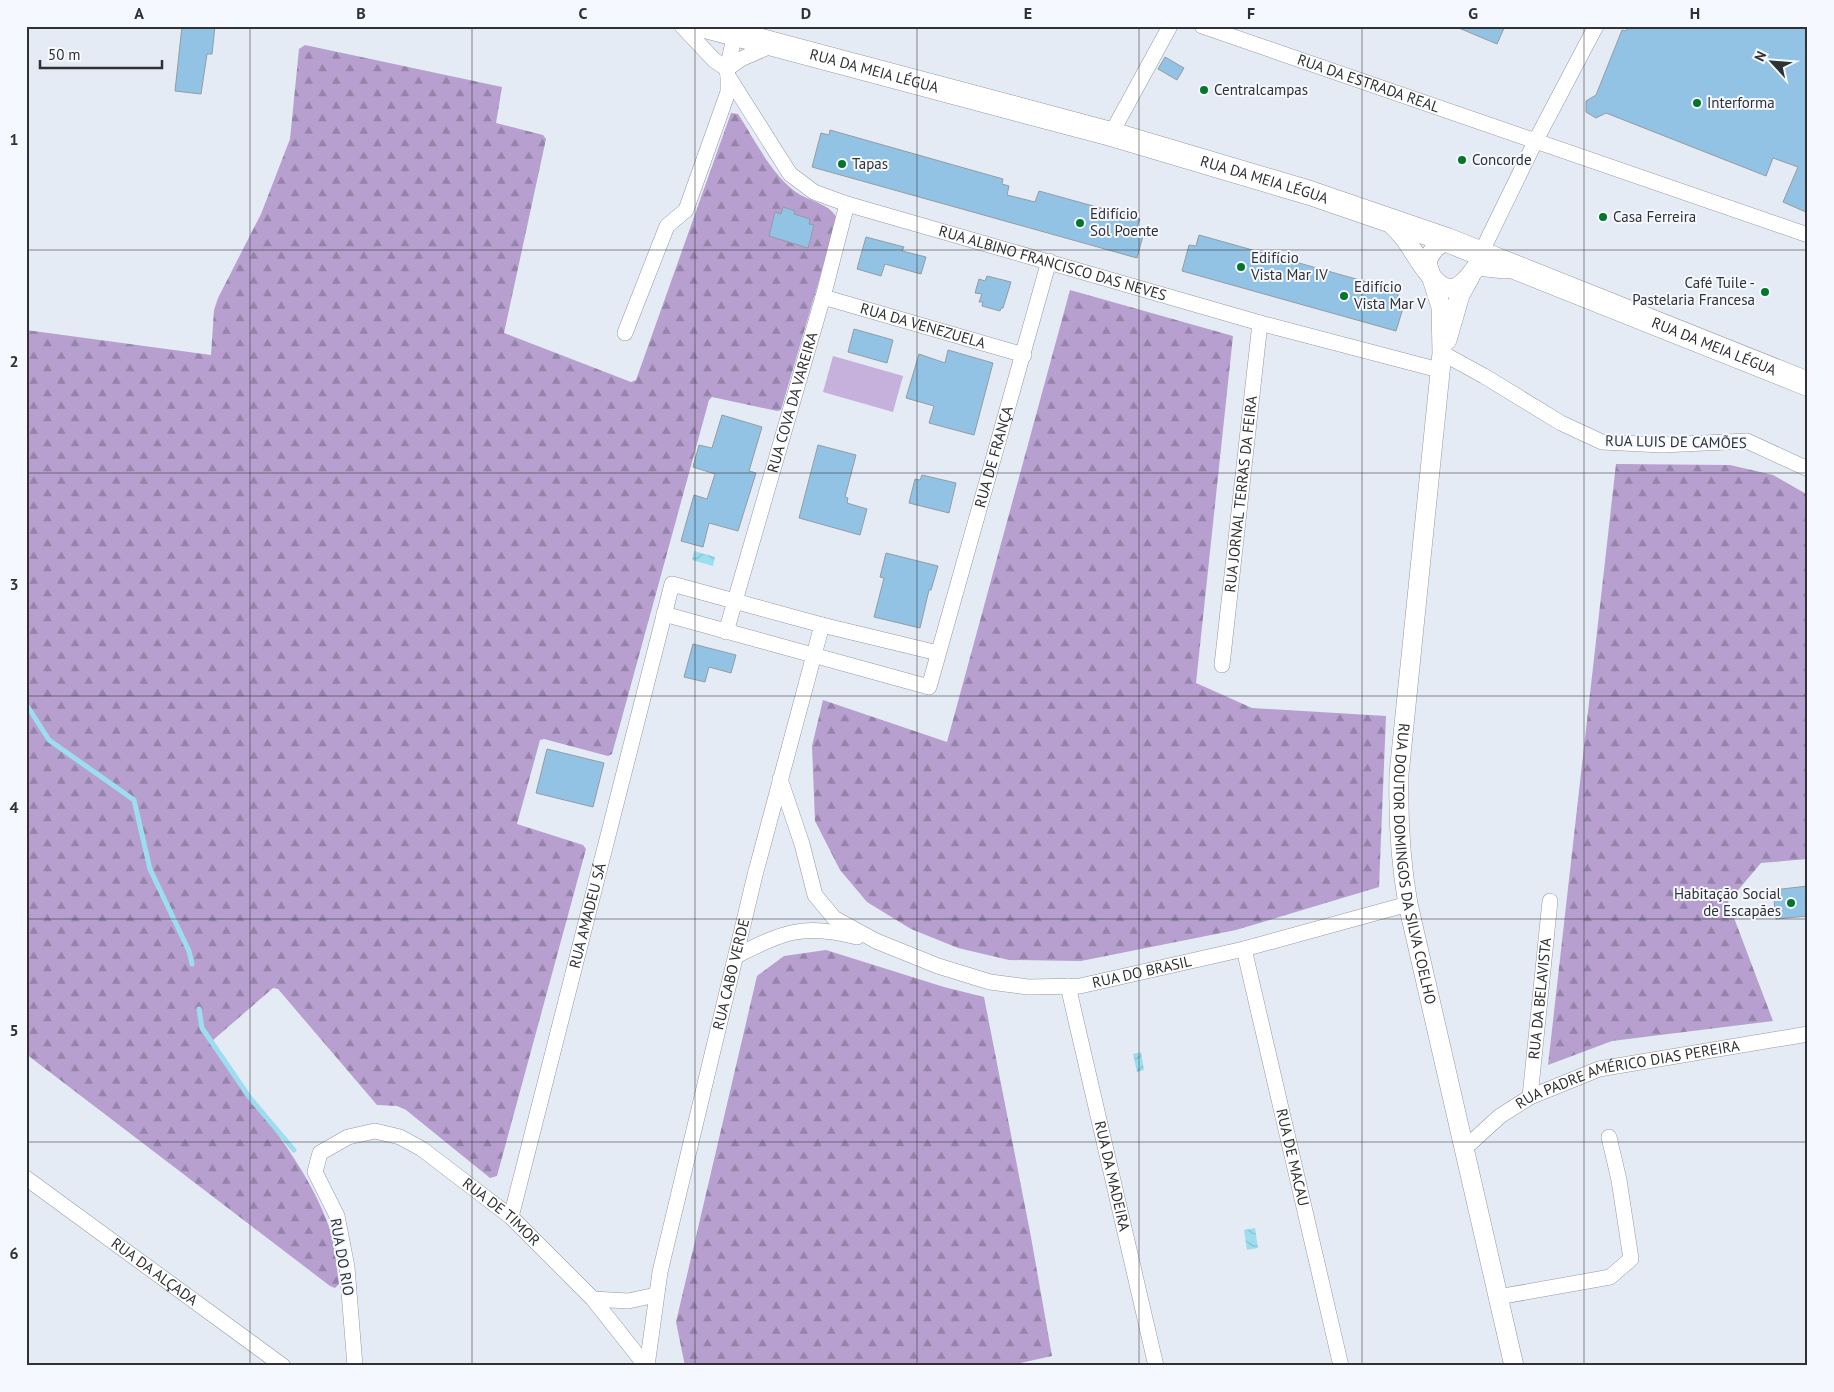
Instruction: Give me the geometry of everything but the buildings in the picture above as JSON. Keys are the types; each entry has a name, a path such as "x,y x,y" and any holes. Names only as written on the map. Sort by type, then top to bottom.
{"main road":[{"name":"RUA DA MEIA LÉGUA","path":"720,30 1111,134 1310,193 1447,240 1479,259 1526,272 1808,384"}],"street":[{"name":"RUA ALBINO FRANCISCO DAS NEVES","path":"682,26 728,72 790,174 814,192 847,204 1260,322 1441,361"},
{"path":"1111,134 1170,26"},
{"name":"RUA DA ESTRADA REAL","path":"1202,26 1808,235"},
{"path":"1479,259 1536,140 1596,26"},
{"path":"714,60 720,30"},
{"path":"625,333 667,226 686,210 728,92 728,72 720,30"},
{"path":"728,72 741,59 773,45"},
{"name":"RUA COVA DA VAREIRA","path":"726,632 823,297 847,204"},
{"name":"RUA DOUTOR DOMINGOS DA SILVA COELHO","path":"1387,219 1405,238 1430,276 1436,288 1441,307 1441,361 1399,774 1400,862 1514,1366"},
{"name":"RUA DOUTOR DOMINGOS DA SILVA COELHO","path":"1447,240 1437,245 1429,255 1427,262 1430,276 1442,285 1454,288 1464,283 1479,259"},
{"name":"RUA DOUTOR DOMINGOS DA SILVA COELHO","path":"1441,361 1460,295 1479,259"},
{"name":"RUA DE FRANÇA","path":"813,655 929,687 1049,261"},
{"name":"RUA DA VENEZUELA","path":"823,297 1024,354"},
{"name":"RUA JORNAL TERRAS DA FEIRA","path":"1222,665 1260,322"},
{"name":"RUA LUIS DE CAMÕES","path":"1441,361 1484,376 1561,423 1602,442 1662,445 1747,441 1808,469"},
{"name":"RUA AMADEU SÁ","path":"510,1217 672,584 734,601"},
{"path":"734,601 822,625 938,653"},
{"path":"664,614 813,655"},
{"name":"RUA CABO VERDE","path":"647,1366 656,1295 736,956 780,779 822,625"},
{"name":"RUA DO BRASIL","path":"780,779 802,844 815,895 834,918 876,941 938,966 990,982 1028,987 1080,986 1244,949 1408,904"},
{"name":"RUA DA BELAVISTA","path":"1530,1097 1550,900"},
{"name":"RUA DO BRASIL","path":"736,956 769,940 796,931 828,930 876,941"},
{"name":"RUA DE MACAU","path":"1244,949 1341,1366"},
{"name":"RUA DA MADEIRA","path":"1068,986 1156,1366"},
{"name":"RUA PADRE AMÉRICO DIAS PEREIRA","path":"1464,1149 1500,1116 1530,1097 1599,1069 1808,1034"},
{"name":"RUA DE TIMOR","path":"320,1153 348,1137 375,1131 400,1137 422,1149 510,1217 593,1299 647,1366"},
{"path":"1498,1297 1610,1276 1631,1259 1619,1180 1609,1137"},
{"name":"RUA DO RIO","path":"320,1153 315,1172 337,1216 347,1267 355,1366"},
{"name":"RUA DA ALÇADA","path":"26,1178 283,1366"},
{"path":"593,1299 628,1301 656,1295"}],"green space":[{"path":"305,45 502,87 496,123 543,135 546,139 504,333 631,382 636,380 731,113 738,114 764,156 787,185 801,195 825,206 837,219 781,410 777,411 712,397 709,400 612,754 608,756 544,739 540,740 517,824 583,845 586,849 497,1176 490,1178 406,1110 397,1106 377,1105 278,989 273,988 212,1041 213,1047 277,1132 318,1201 328,1224 334,1246 339,1284 335,1288 26,1054 26,330 211,355 214,310 218,298 261,214 290,139 299,49"},
{"path":"1070,290 1233,336 1196,683 1252,708 1386,716 1379,887 1236,930 1081,961 1009,960 958,948 911,929 867,902 840,870 815,821 812,746 823,700 947,742"},
{"path":"1616,464 1730,465 1773,475 1808,495 1808,859 1761,863 1728,902 1773,1021 1612,1041 1548,1065"},
{"path":"826,950 944,987 984,997 1031,1237 1052,1356 1007,1366 685,1366 676,1322 757,976 784,956"}],"shaded area":[{"path":"833,356 903,376 893,412 823,392"}],"water":[{"path":"694,551 715,557 713,566 692,560"},
{"path":"1141,1052 1144,1070 1137,1072 1133,1054"},
{"path":"1255,1228 1258,1248 1247,1250 1244,1230"}],"waterway":[{"path":"26,704 49,740 134,800 150,869 189,951 192,964"},
{"path":"199,1009 202,1028 250,1098 294,1150"}],"place":[{"name":"Centralcampas","path":"1204,90"},
{"name":"Interforma","path":"1697,103"},
{"name":"Concorde","path":"1462,160"},
{"name":"Tapas","path":"842,164"},
{"name":"Casa Ferreira","path":"1603,217"},
{"name":"Edifício Sol Poente","path":"1080,223"},
{"name":"Edifício Vista Mar IV","path":"1241,267"},
{"name":"Café Tuile - Pastelaria Francesa","path":"1765,292"},
{"name":"Edifício Vista Mar V","path":"1344,296"},
{"name":"Habitação Social de Escapães","path":"1791,903"}]}
